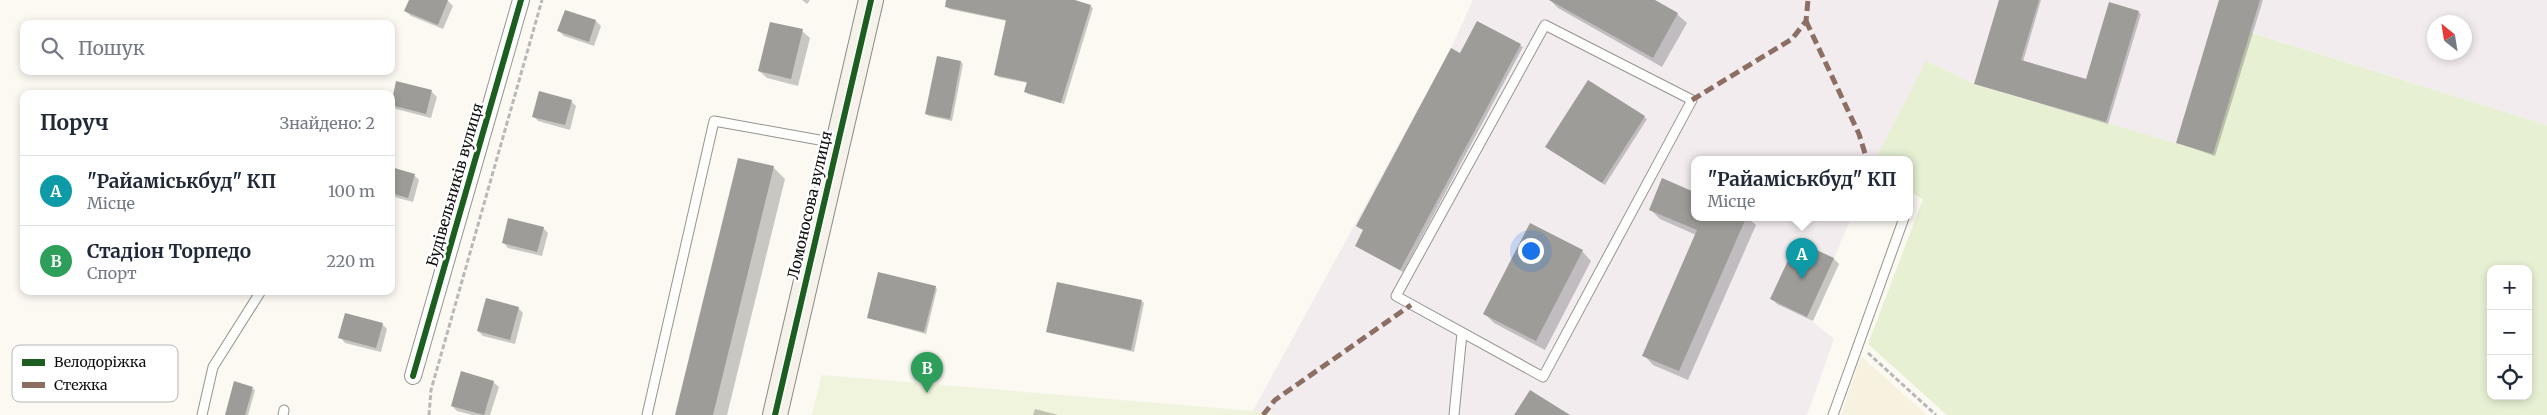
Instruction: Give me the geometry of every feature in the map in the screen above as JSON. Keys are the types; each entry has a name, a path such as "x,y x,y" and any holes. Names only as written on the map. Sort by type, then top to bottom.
{"street":[{"name":"Будівельників вулиця","path":"413,376 521,0"},
{"name":"Ломоносова вулиця","path":"775,415 836,144 871,0"}],"lane":[{"path":"1545,25 1692,100 1543,377 1462,333 1396,296 1545,25"},
{"path":"646,415 714,121 836,144"},
{"path":"1834,415 1903,221"},
{"path":"202,415 213,368 259,295"},
{"path":"1454,415 1462,333"}],"path":[{"path":"429,415 431,390 542,0"},
{"path":"1858,344 1936,415"}],"shaded area":[{"path":"1473,0 2547,0 2547,125 2250,32 2213,154 1974,84 1926,61 1877,156 1691,156 1691,221 1850,221 1834,258 1797,241 1770,299 1807,317 1834,339 1807,415 1278,415 1253,411 1451,48"},
{"path":"1861,356 1927,415 1841,415"}],"green space":[{"path":"2249,32 2547,125 2547,415 1947,415 1868,344 1923,199 1913,194 1913,156 1877,156 1926,61 1974,84 2213,154"},
{"path":"822,375 1253,411 1278,415 812,415"}],"building":[{"path":"409,0 448,0 438,25 404,11"},
{"path":"946,0 1075,0 1091,5 1061,103 1024,92 1027,82 994,75 1006,20 945,7"},
{"path":"1549,0 1655,0 1678,13 1653,58"},
{"path":"1999,0 2039,0 2021,60 2086,79 2109,2 2139,11 2106,122 1974,84"},
{"path":"2219,0 2260,0 2213,154 2176,143"},
{"path":"565,10 596,20 589,42 557,31"},
{"path":"1477,21 1521,44 1400,270 1355,246 1363,230 1356,226 1451,48 1460,53"},
{"path":"770,22 803,29 791,79 758,71"},
{"path":"937,56 961,61 950,119 925,114"},
{"path":"1588,80 1645,116 1602,183 1545,147"},
{"path":"396,81 432,90 426,114 395,106 394,90"},
{"path":"539,91 572,100 565,125 532,117"},
{"path":"738,158 774,166 713,415 675,415"},
{"path":"395,168 415,174 408,198 395,194"},
{"path":"1662,178 1691,191 1691,221 1745,221 1679,371 1642,356 1697,230 1649,210"},
{"path":"508,218 544,227 537,252 502,243"},
{"path":"1530,223 1583,250 1536,341 1483,314"},
{"path":"1797,241 1834,258 1807,317 1770,299"},
{"path":"878,272 936,286 924,332 867,318"},
{"path":"1057,282 1142,300 1131,350 1046,332"},
{"path":"486,298 519,307 510,340 477,331"},
{"path":"345,313 383,323 376,348 338,338"},
{"path":"461,371 494,381 484,415 451,406"},
{"path":"234,381 253,387 245,415 225,415"},
{"path":"1530,390 1570,415 1514,415"}],"marked path":[{"path":"1692,100 1792,39 1806,21 1808,0"},
{"path":"1806,21 1859,134 1866,156"},
{"path":"1263,415 1275,400 1411,305"}],"cycle path":[{"path":"413,376 521,0"},
{"path":"775,415 871,0"}],"place":[{"name":"\"Райаміськбуд\" КП","path":"1802,279"},
{"name":"Стадіон Торпедо","path":"927,393"}]}
